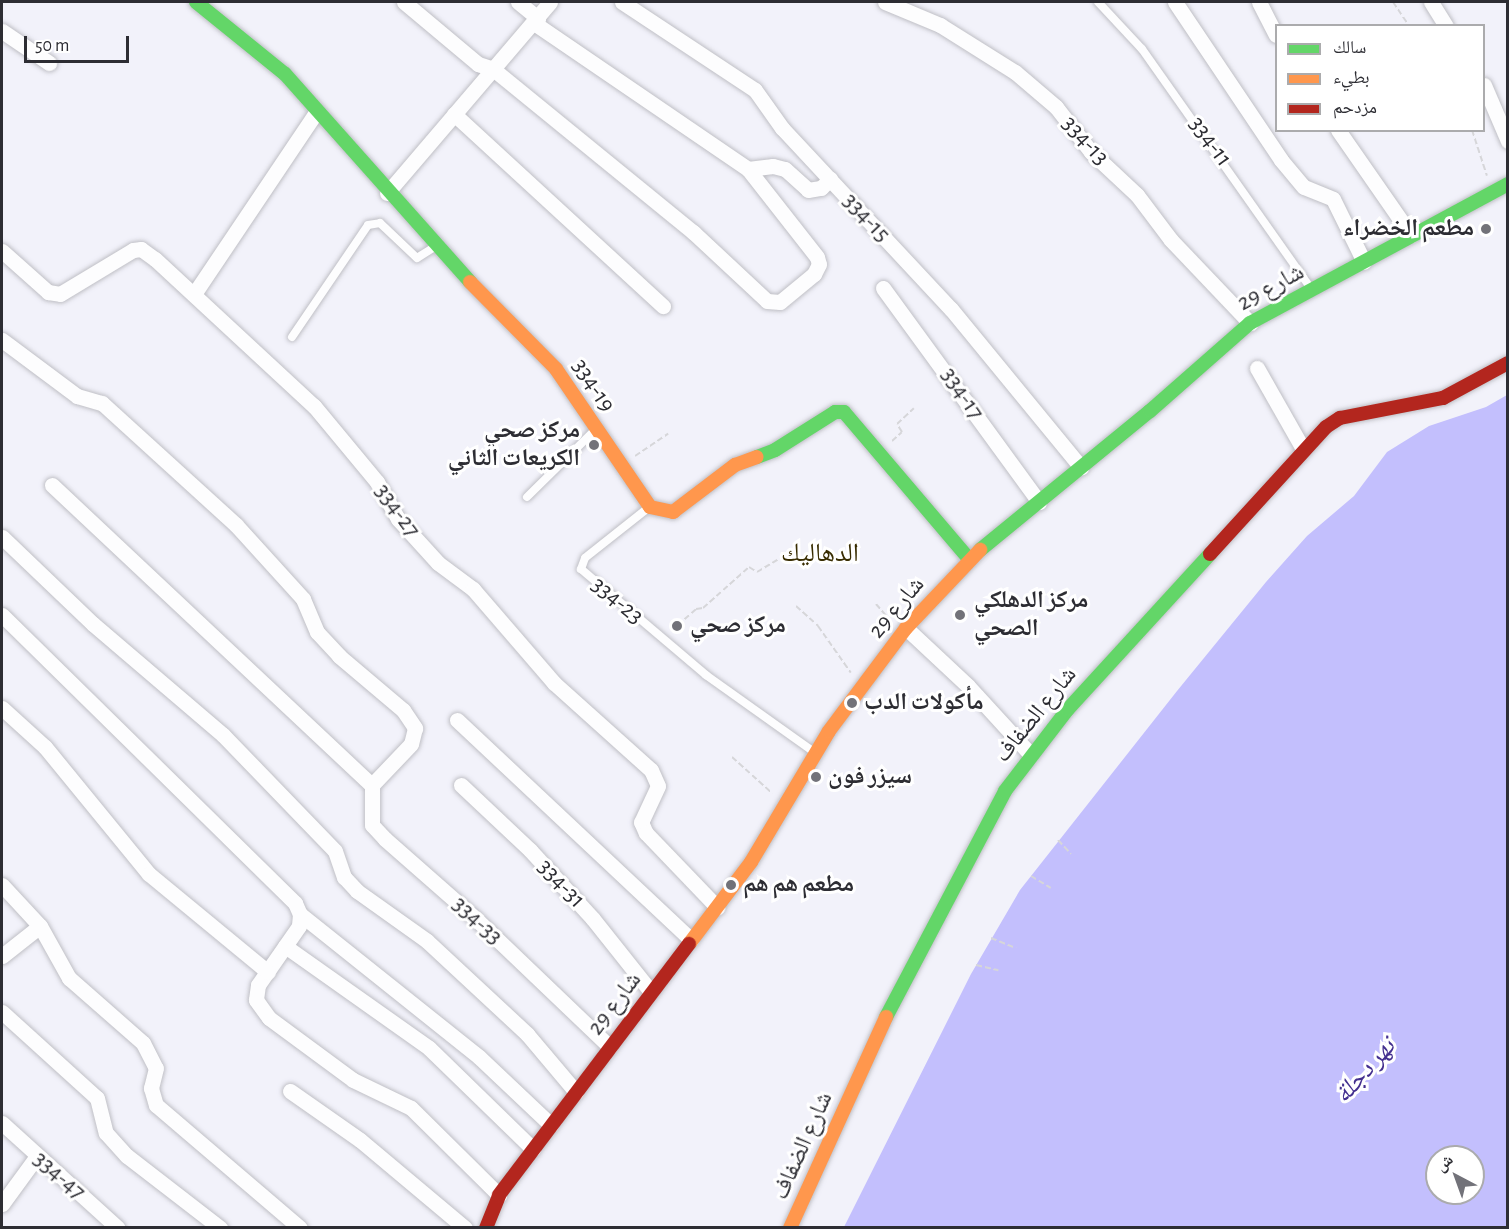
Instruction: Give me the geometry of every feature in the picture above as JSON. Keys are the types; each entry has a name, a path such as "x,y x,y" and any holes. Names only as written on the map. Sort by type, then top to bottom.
{"street":[{"name":"334-19","path":"196,2 285,74 434,246 556,369 595,430 650,507"},
{"path":"404,2 478,64 493,69 693,232 767,301 775,304 814,274 819,264 748,169 536,21 518,2"},
{"path":"387,193 550,2"},
{"name":"334-15","path":"622,2 755,90 782,128 951,309 1081,467"},
{"name":"334-13","path":"885,2 940,25 1015,72 1056,108 1091,152 1137,195 1171,240 1250,323"},
{"path":"1175,2 1281,160 1304,187 1333,199 1364,262"},
{"path":"1259,2 1275,33"},
{"path":"1431,2 1445,24"},
{"path":"2,31 49,63"},
{"path":"1485,87 1508,141"},
{"path":"194,294 316,111"},
{"path":"454,114 663,306"},
{"path":"1339,132 1411,235"},
{"path":"748,169 773,166 785,169 808,190 821,188 830,179"},
{"name":"شارع 29","path":"486,1227 499,1195 751,862 816,753 862,687 904,631 969,559 1040,502 1250,323 1508,184"},
{"name":"334-27","path":"2,251 48,292 60,294 141,249 194,294 314,406 377,482 398,519 438,563 473,589 554,683 651,770 658,786 641,822 646,833 717,907"},
{"name":"334-17","path":"883,288 1040,502"},
{"path":"2,340 77,396 102,403 236,525 303,599 317,632 339,656 403,710 416,728 411,744 372,785 52,485"},
{"name":"شارع الضفاف","path":"790,1227 902,982 985,824 1031,755 1120,649 1303,449 1334,421 1443,398 1508,363"},
{"path":"1257,368 1303,449"},
{"path":"650,507 673,512 735,465 775,450 835,412 852,417 969,559"},
{"path":"2,537 93,624 223,735 335,851 344,877 357,891 427,941 527,1034 576,1092"},
{"path":"2,615 295,903 300,914 471,1050 551,1125"},
{"path":"904,631 968,686 1031,755"},
{"path":"2,708 45,747 149,874 268,972"},
{"path":"457,720 691,940"},
{"name":"334-33","path":"372,785 372,825 378,832 610,1047"},
{"name":"334-31","path":"461,785 530,850 593,919 651,992"},
{"path":"2,885 40,926 69,978 143,1042 156,1068 151,1088 156,1105 300,1227"},
{"path":"300,914 299,926 258,985 256,1000 269,1018 353,1080 411,1108 499,1195"},
{"path":"2,956 40,926"},
{"path":"285,946 429,1048 533,1149"},
{"path":"2,1011 90,1089 97,1098 106,1133 127,1156 220,1227"},
{"path":"290,1091 360,1140 465,1227"},
{"name":"334-47","path":"2,1123 118,1227"},
{"path":"2,1204 37,1156"}],"lane":[{"name":"334-11","path":"1098,2 1142,49 1271,227 1312,290"},
{"path":"292,337 368,225 380,223 417,258 434,246"},
{"path":"527,497 595,430"},
{"name":"334-23","path":"650,507 585,558 580,569 662,639 816,753"}],"path":[{"path":"1393,2 1408,24"},
{"path":"1473,132 1492,192"},
{"path":"881,451 902,432 897,424 914,408"},
{"path":"621,467 668,434"},
{"path":"662,639 696,609 703,608 749,567 757,572 782,556"},
{"path":"876,603 904,631"},
{"path":"796,606 818,626 862,687"},
{"path":"732,757 785,805"},
{"path":"1058,840 1071,854"},
{"path":"1031,876 1051,888"},
{"path":"991,938 1016,948"},
{"path":"976,965 998,970"}],"water":[{"name":"نهر دجلة","path":"1507,395 1507,1227 844,1227 971,974 1020,890 1266,582 1307,536 1354,496 1387,452 1429,426 1486,407"}],"traffic: fast":[{"path":"196,2 285,74 470,282"},
{"path":"980,550 1150,411 1250,323 1508,184"},
{"path":"757,457 775,450 835,412 844,412 969,559"},
{"path":"886,1017 1005,791 1068,709 1210,554"}],"traffic: slow":[{"path":"470,282 556,369 650,507 673,512 735,465 757,457"},
{"path":"689,944 751,862 829,731 906,628 980,550"},
{"path":"790,1228 886,1017"}],"traffic: jam":[{"path":"1210,554 1326,427 1340,418 1443,398 1508,363"},
{"path":"486,1228 499,1195 689,944"}],"place":[{"name":"مطعم الخضراء","path":"1486,229"},
{"name":"مركز صحي الكريعات الثاني","path":"594,445"},
{"name":"مركز الدهلكي الصحي","path":"960,615"},
{"name":"مركز صحي","path":"677,626"},
{"name":"مأكولات الدب","path":"852,703"},
{"name":"سيزر فون","path":"816,777"},
{"name":"مطعم هم هم","path":"731,885"}],"district":[{"name":"الدهاليك","path":"820,554"}]}
